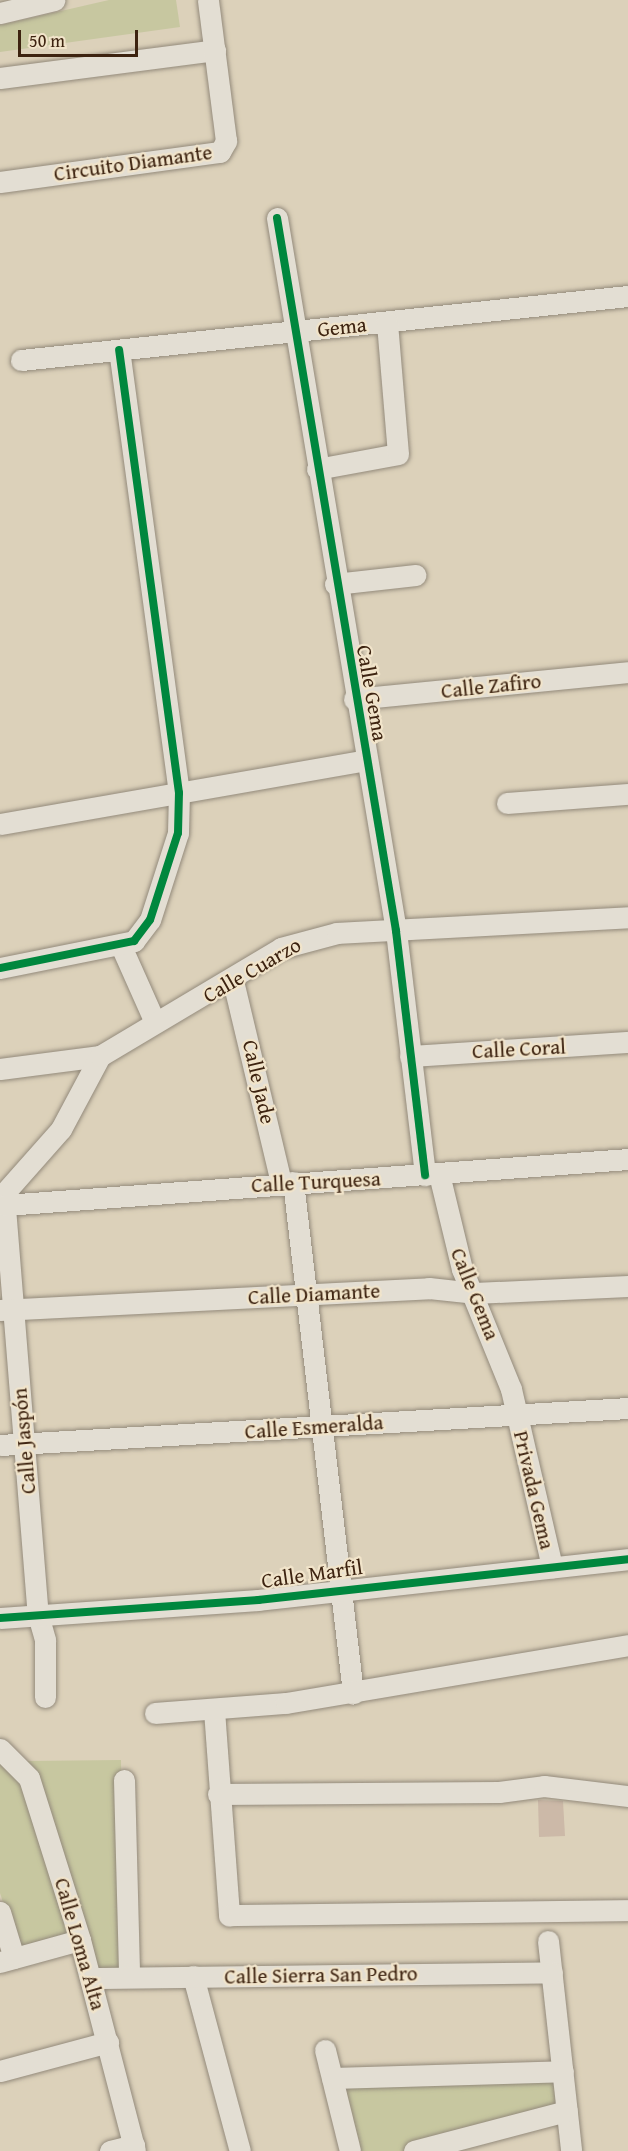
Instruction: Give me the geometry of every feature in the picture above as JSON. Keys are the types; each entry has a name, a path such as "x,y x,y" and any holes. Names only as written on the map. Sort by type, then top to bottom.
{"street":[{"path":"0,13 54,0"},
{"name":"Circuito Diamante","path":"0,182 220,152 226,141 208,0"},
{"path":"0,78 215,50"},
{"name":"Calle Gema","path":"277,218 354,699 396,931 410,1056 432,1175 454,1244 516,1412"},
{"name":"Gema","path":"21,360 628,296"},
{"path":"317,469 398,454 387,322"},
{"path":"0,968 122,946 134,941 150,921 178,832 179,793 119,350"},
{"path":"335,584 415,575"},
{"name":"Calle Zafiro","path":"354,699 628,672"},
{"path":"0,824 366,760"},
{"path":"507,803 628,794"},
{"name":"Calle Cuarzo","path":"3,1199 61,1129 100,1056 154,1020 233,981 254,964 306,939 396,931 628,917"},
{"path":"122,946 154,1020"},
{"name":"Calle Jade","path":"233,981 287,1183 308,1294 320,1427 353,1693"},
{"name":"Calle Coral","path":"410,1056 628,1042"},
{"path":"0,1070 100,1056"},
{"name":"Calle Turquesa","path":"3,1199 432,1175 628,1159"},
{"name":"Calle Jaspón","path":"3,1199 7,1310 24,1444 38,1615 45,1640 45,1697"},
{"name":"Calle Diamante","path":"7,1310 429,1288 474,1293 628,1286"},
{"name":"Calle Esmeralda","path":"0,1445 320,1427 516,1412 628,1408"},
{"name":"Privada Gema","path":"516,1412 552,1567"},
{"name":"Calle Marfil","path":"0,1618 258,1600 340,1587 628,1559"},
{"path":"155,1713 214,1710 353,1693 628,1645"},
{"path":"214,1710 218,1794 229,1915 628,1910"},
{"name":"Calle Loma Alta","path":"0,1749 29,1778 91,1978 135,2148"},
{"path":"124,1780 129,1977"},
{"path":"218,1794 500,1792 544,1786 628,1796"},
{"path":"0,1912 7,1960 80,1940"},
{"path":"548,1941 571,2151"},
{"name":"Calle Sierra San Pedro","path":"91,1978 552,1972"},
{"path":"193,1976 240,2151"},
{"path":"0,2071 108,2042"},
{"path":"325,2050 350,2151"},
{"path":"332,2078 563,2071"},
{"path":"414,2151 567,2111"},
{"path":"110,2151 135,2148"}],"green space":[{"path":"109,0 176,0 180,27 0,52 0,25"},
{"path":"0,1755 25,1780 76,1938 19,1952 0,1893"},
{"path":"121,1760 125,1971 93,1974 26,1761"},
{"path":"559,2074 563,2109 404,2151 354,2151 335,2081"}],"building":[{"path":"538,1800 563,1801 565,1836 539,1837"}],"cycle path":[{"path":"277,218 396,931 425,1175"},
{"path":"0,968 134,941 150,920 178,833 179,793 119,350"},
{"path":"0,1618 258,1600 628,1559"}]}
